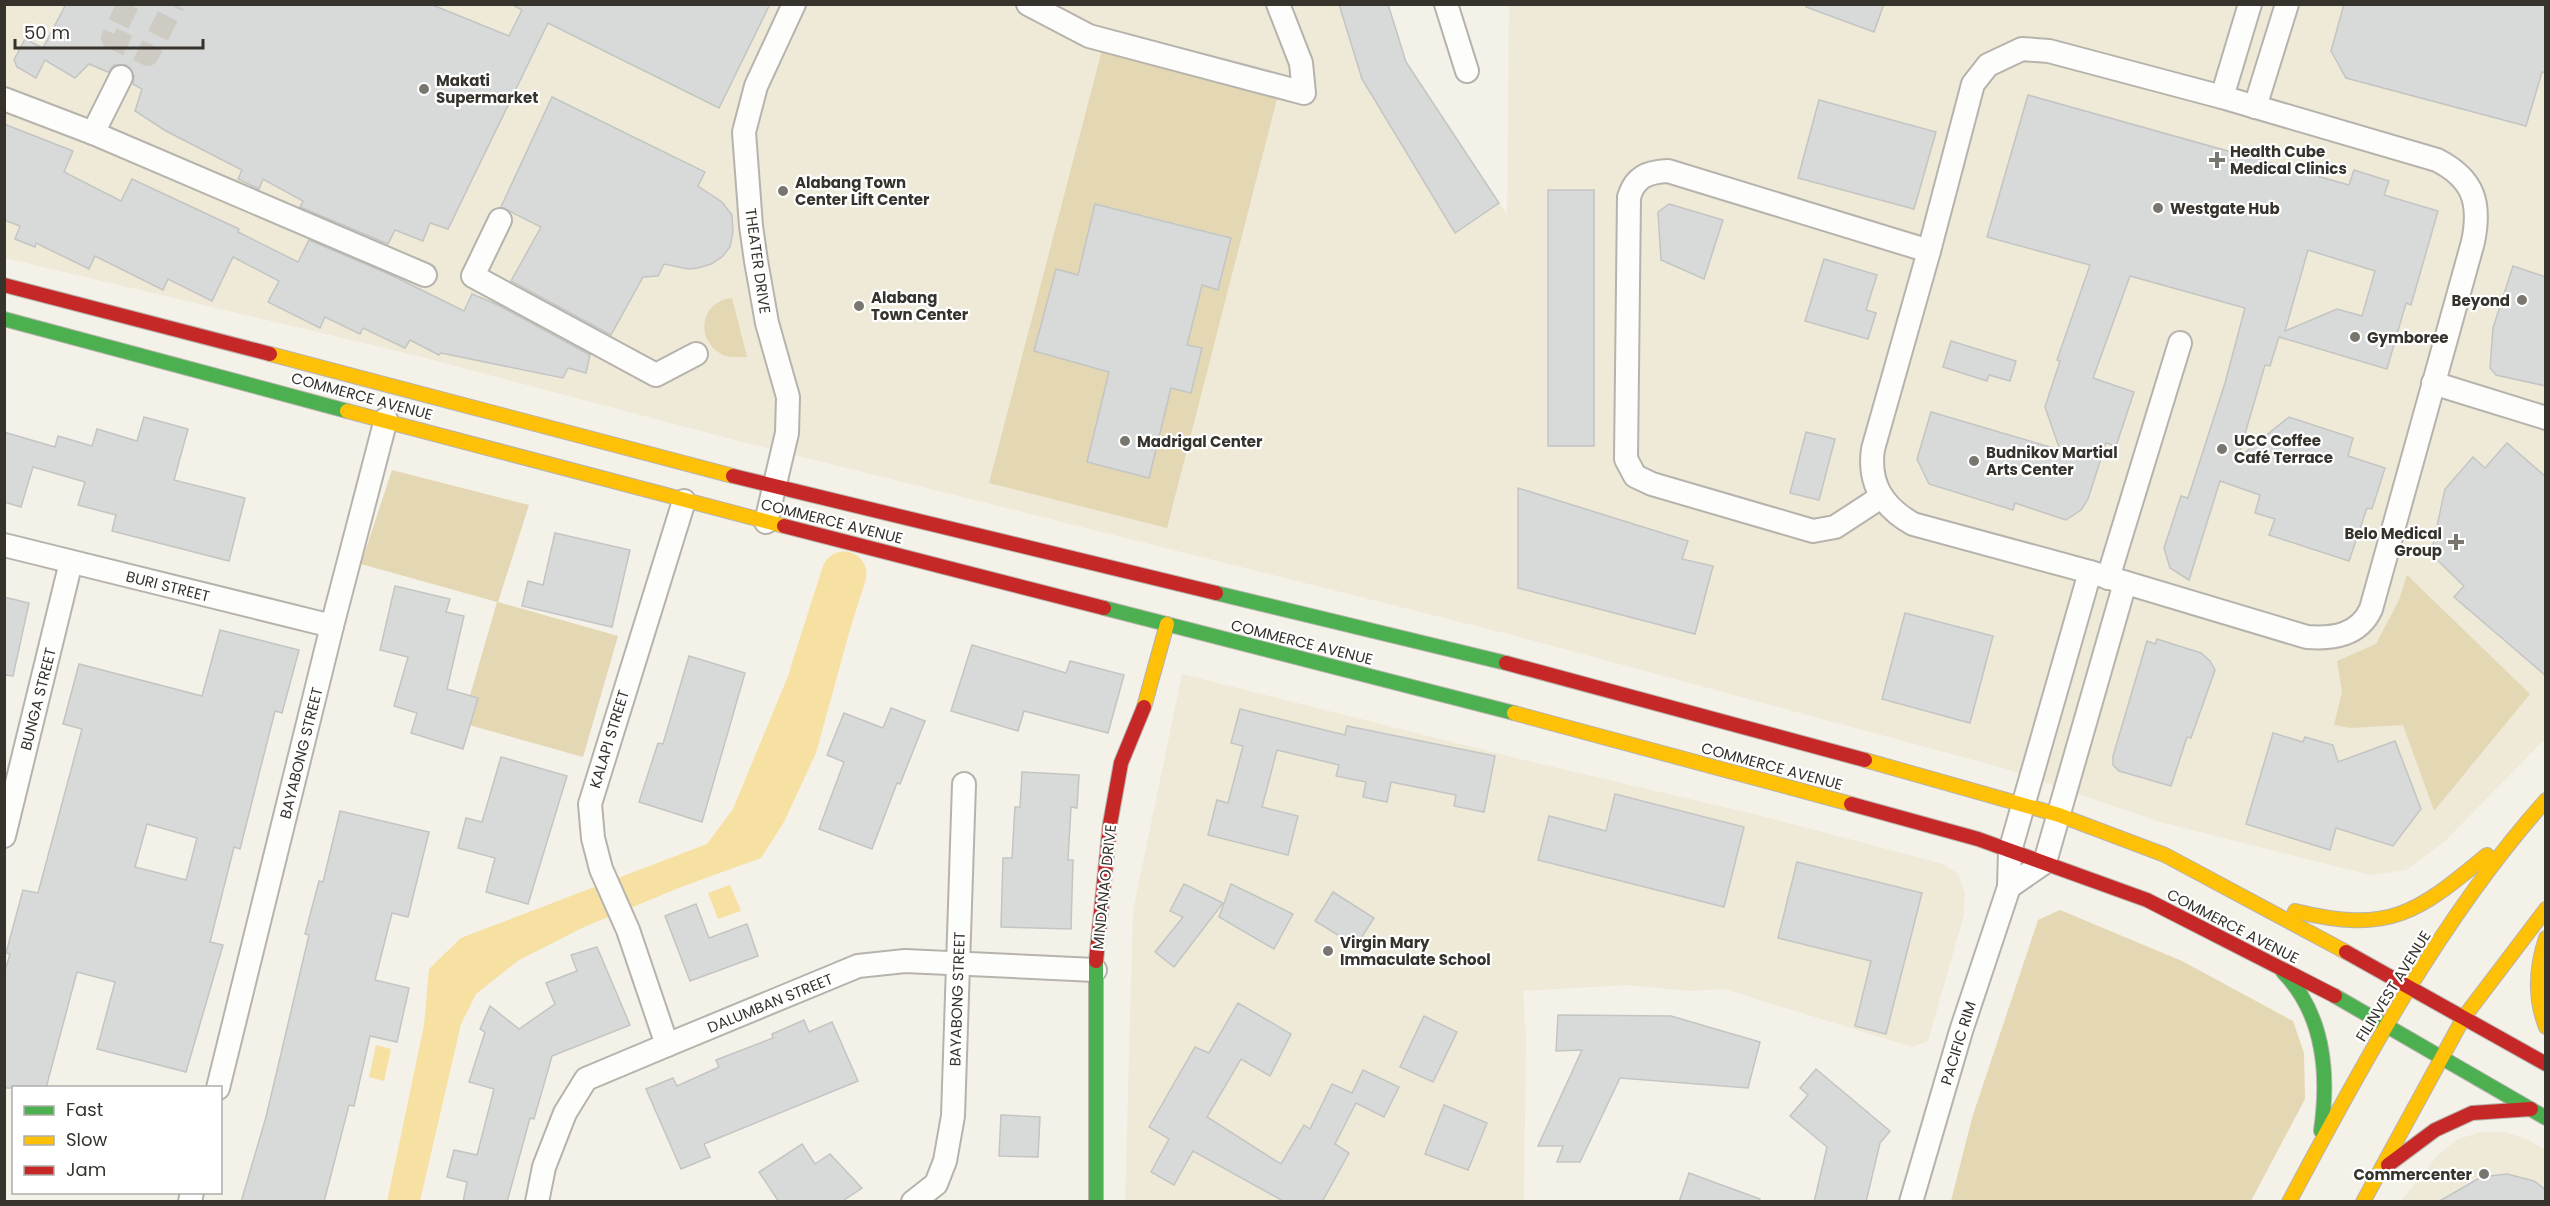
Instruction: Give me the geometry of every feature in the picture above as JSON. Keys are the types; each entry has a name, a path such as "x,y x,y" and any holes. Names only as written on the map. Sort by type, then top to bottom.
{"main road":[{"name":"COMMERCE AVENUE","path":"4,285 776,487 1491,659 1569,687 1963,785 2059,815 2165,855 2261,904 2546,1064"},
{"name":"COMMERCE AVENUE","path":"4,319 684,501 1167,624 1563,720 1933,826 2045,862 2147,900 2388,1025 2546,1118"},
{"name":"MINDANAO DRIVE","path":"1096,1202 1095,970 1110,824 1121,763 1149,696 1167,624"},
{"name":"FILINVEST AVENUE","path":"2289,1202 2318,1146 2432,952 2523,825 2546,800"},
{"path":"2261,904 2331,920 2360,922 2393,916 2426,903 2523,825"},
{"path":"2365,1197 2464,1017 2546,909"},
{"path":"2546,938 2536,984 2537,1005 2546,1027"},
{"path":"2277,967 2292,978 2304,999 2320,1043 2325,1094 2318,1146"},
{"path":"2365,1197 2391,1162 2436,1130 2472,1113 2531,1109"}],"street":[{"name":"THEATER DRIVE","path":"766,522 776,487 788,426 788,397 767,323 756,261 744,132 756,86 794,4"},
{"path":"1028,4 1089,36 1304,93 1302,63 1278,4"},
{"path":"1446,4 1467,72"},
{"path":"2222,97 2250,4"},
{"path":"2255,107 2287,4"},
{"path":"2022,49 2049,51 2255,107 2437,160 2459,174 2468,186 2478,210 2476,225 2374,599 2366,620 2357,628 2334,636 2307,637 2108,578 1913,524 1899,516 1881,497 1874,483 1870,466 1873,449 1973,84 1980,73 1998,58 2022,49"},
{"path":"93,133 121,77"},
{"path":"4,99 93,133 425,275"},
{"path":"1881,497 1835,527 1813,531 1652,484 1635,476 1626,459 1629,197 1633,185 1641,177 1652,172 1668,171 1929,251"},
{"path":"500,220 473,276 656,375 696,354"},
{"path":"2009,887 2045,862 2059,815 2108,578 2180,343"},
{"path":"2433,383 2546,418"},
{"name":"BAYABONG STREET","path":"218,1086 332,626 386,420"},
{"name":"KALAPI STREET","path":"667,1045 628,930 601,869 593,838 590,804 684,501"},
{"name":"BURI STREET","path":"4,545 332,626"},
{"name":"BUNGA STREET","path":"4,836 10,795 71,562"},
{"name":"PACIFIC RIM","path":"1911,1202 1961,1031 2009,887 2010,851 2024,804 2108,578"},
{"name":"MINDANAO DRIVE","path":"1167,624 1177,582"},
{"name":"BAYABONG STREET","path":"913,1202 936,1184 945,1161 953,1116 964,784"},
{"name":"DALUMBAN STREET","path":"537,1202 544,1167 564,1113 586,1079 667,1045 858,966 905,961 958,966 1095,970"}],"shaded area":[{"path":"5,5 1388,5 1406,62 1507,215 1509,5 2545,5 2545,739 2445,841 2406,870 2370,875 2160,822 2003,768 1512,635 735,440 414,355 5,258"},
{"path":"1102,50 1278,95 1167,528 989,483"},
{"path":"732,298 747,357 723,355 714,349 705,332 707,314 713,306"},
{"path":"392,470 529,505 498,602 618,636 583,757 462,723 497,602 361,564"},
{"path":"2407,575 2530,694 2434,811 2403,725 2351,728 2334,725 2342,692 2337,661 2376,644 2399,600"},
{"path":"815,611 852,622 816,753 784,822 761,858 681,887 584,927 519,960 476,994 461,1024 420,1201 387,1202 424,1025 429,969 461,938 707,844 733,809"},
{"name":"Virgin Mary Immaculate School","path":"1182,674 1524,760 1766,817 1943,864 1958,874 1965,893 1964,915 1928,1041 1912,1047 1724,989 1690,991 1626,985 1523,991 1526,1038 1524,1201 1125,1202 1133,911"},
{"path":"730,885 741,911 718,919 708,893"},
{"path":"2060,910 2182,961 2293,1021 2304,1053 2305,1099 2251,1201 1951,1201 1972,1118 2038,920"},
{"path":"376,1045 391,1049 384,1081 369,1077"},
{"name":"Commercenter","path":"2480,1132 2504,1132 2527,1139 2545,1150 2545,1201 2400,1202 2438,1155 2456,1140"}],"building":[{"path":"66,4 430,4 509,36 522,10 511,4 770,4 719,108 548,23 448,229 430,223 423,241 395,230 388,244 300,207 303,201 263,179 259,189 238,179 242,170 166,131 135,111 142,89 133,84 134,76 126,65 114,65 108,72 89,64 75,78 45,60 36,78 17,67 14,60 25,39 43,48"},
{"path":"1339,4 1388,4 1406,62 1499,203 1455,233 1362,79"},
{"path":"1806,4 1884,4 1874,32 1806,7"},
{"path":"2344,4 2546,4 2546,73 2542,72 2526,126 2346,78 2331,51"},
{"path":"2028,95 2349,185 2354,170 2389,181 2384,195 2438,211 2411,305 2406,303 2387,369 2279,337 2270,366 2265,365 2238,458 2289,417 2353,438 2348,456 2385,468 2372,509 2367,508 2349,561 2269,535 2275,519 2255,513 2260,495 2220,481 2189,580 2170,568 2164,548 2181,496 2188,498 2225,383 2245,308 2130,276 2093,378 2134,392 2116,446 2106,443 2088,499 2081,510 2066,520 2015,503 2013,510 1929,484 1917,459 1931,412 2060,450 2045,407 2060,361 2057,360 2090,265 1987,237","holes":["2308,250 2375,271 2362,316 2337,309 2285,331"]},
{"path":"552,97 705,172 698,186 722,202 732,215 733,232 730,247 722,257 698,268 688,269 664,264 658,276 643,277 611,335 511,281 541,227 501,207"},
{"path":"1819,100 1936,132 1914,209 1798,178"},
{"path":"4,124 73,151 64,172 121,201 132,179 239,229 238,232 298,262 309,240 391,275 464,311 472,294 498,305 590,355 586,373 568,368 563,378 441,353 439,355 410,340 405,348 363,328 360,334 325,317 320,328 268,302 279,281 233,257 212,301 168,279 163,290 95,256 89,269 36,243 35,247 15,239 20,226 4,220"},
{"path":"1548,190 1594,190 1594,446 1548,446"},
{"path":"1095,204 1231,238 1218,290 1202,285 1187,345 1202,348 1191,393 1171,388 1149,478 1087,462 1109,372 1034,351 1056,269 1078,275"},
{"path":"1669,204 1723,220 1704,279 1661,260 1658,212"},
{"path":"1824,259 1877,275 1866,310 1876,313 1868,339 1805,321"},
{"path":"2513,266 2546,277 2546,386 2496,375 2490,368 2493,328"},
{"path":"1951,341 2016,361 2010,381 1989,375 1987,381 1943,367"},
{"path":"144,417 188,429 174,480 245,498 229,561 112,531 116,515 78,505 85,482 33,467 21,507 4,502 4,432 55,447 58,436 92,446 97,429 137,441"},
{"path":"1806,432 1835,439 1819,500 1790,493"},
{"path":"2507,443 2546,477 2546,676 2454,597 2464,586 2431,554 2445,489 2473,457 2485,468"},
{"path":"1518,488 1688,541 1682,559 1713,566 1695,634 1518,588"},
{"path":"555,533 630,550 612,627 522,606 528,581 543,585"},
{"path":"395,586 450,599 446,612 464,616 447,689 478,698 463,749 411,733 417,713 394,706 408,657 380,650"},
{"path":"4,597 29,603 13,676 4,675"},
{"path":"1905,613 1993,636 1970,723 1882,699"},
{"path":"220,630 299,650 282,713 275,711 240,849 234,847 210,942 223,945 186,1072 97,1049 115,982 77,972 47,1086 4,1088 4,974 10,954 6,953 23,890 38,893 82,729 63,724 79,664 202,696","holes":["147,824 197,838 186,880 135,867"]},
{"path":"2157,639 2201,653 2210,661 2215,670 2191,738 2187,737 2171,786 2119,771 2113,765 2113,756 2147,641 2155,644"},
{"path":"972,645 1066,673 1070,661 1124,675 1108,733 1024,711 1018,731 951,711"},
{"path":"689,656 745,673 702,822 639,802 658,743 663,744"},
{"path":"891,708 925,721 900,784 897,783 872,849 819,829 844,762 827,755 844,713 883,728"},
{"path":"1240,709 1345,735 1347,726 1495,756 1484,812 1454,806 1456,795 1391,782 1387,802 1363,797 1366,782 1336,776 1339,765 1277,750 1262,807 1298,816 1288,855 1208,835 1217,800 1228,803 1243,746 1231,743"},
{"path":"2273,733 2303,742 2305,737 2333,745 2338,762 2395,741 2421,809 2393,846 2336,828 2330,850 2246,824"},
{"path":"501,757 567,776 528,904 486,892 495,858 458,848 466,818 482,822"},
{"path":"1022,772 1079,775 1077,808 1071,807 1068,860 1073,860 1071,929 1001,927 1003,858 1012,858 1015,807 1020,807"},
{"path":"1615,794 1744,827 1724,907 1538,860 1549,816 1606,831"},
{"path":"340,811 429,832 408,917 392,913 375,980 409,988 397,1042 370,1036 354,1106 349,1105 324,1202 241,1202 266,1117 309,935 305,934 319,881 323,882"},
{"path":"1797,862 1922,893 1886,1034 1855,1026 1871,961 1778,938"},
{"path":"1184,884 1223,903 1174,967 1155,952 1183,917 1170,911"},
{"path":"1231,884 1293,914 1274,949 1219,917"},
{"path":"1333,892 1374,918 1356,946 1315,921"},
{"path":"696,904 709,938 747,924 758,956 690,981 665,916"},
{"path":"597,947 630,1025 552,1056 534,1119 530,1118 507,1202 463,1202 467,1182 447,1177 454,1150 477,1155 494,1089 469,1082 485,1032 480,1029 490,1006 519,1029 555,1004 546,983 577,971 571,955"},
{"path":"1238,1003 1291,1034 1270,1076 1241,1059 1207,1117 1281,1164 1304,1125 1310,1129 1332,1084 1352,1093 1363,1070 1399,1087 1384,1117 1356,1103 1335,1144 1349,1153 1322,1202 1285,1202 1193,1151 1174,1185 1151,1172 1169,1139 1149,1127 1195,1047 1209,1053"},
{"path":"1558,1015 1671,1016 1760,1042 1748,1088 1620,1078 1580,1162 1557,1162 1563,1146 1538,1146 1582,1050 1556,1051"},
{"path":"1424,1016 1457,1032 1433,1082 1400,1067"},
{"path":"804,1020 809,1032 832,1022 858,1081 704,1144 710,1157 681,1169 646,1089 673,1078 677,1086 719,1067 716,1060 773,1038 772,1034"},
{"path":"1816,1069 1890,1131 1880,1143 1866,1202 1814,1202 1827,1147 1790,1116 1808,1095 1800,1088"},
{"path":"1444,1105 1487,1123 1468,1170 1425,1154"},
{"path":"1001,1115 1040,1117 1038,1157 999,1156"},
{"path":"802,1144 815,1164 830,1154 862,1188 841,1202 779,1202 759,1172"},
{"path":"1689,1173 1760,1199 1759,1202 1679,1202"},
{"path":"2507,1174 2534,1181 2546,1190 2546,1202 2438,1202 2481,1177"}],"waterway":[{"path":"812,674 844,574"}],"tunnel":[{"path":"128,4 112,38 148,55 174,4"}],"traffic: fast":[{"path":"4,319 347,411"},
{"path":"1216,593 1506,663"},
{"path":"1104,608 1514,713"},
{"path":"1096,961 1096,1202"},
{"path":"2283,972 2297,989 2307,1007 2320,1046 2324,1088 2321,1131"},
{"path":"2335,996 2546,1118"}],"traffic: slow":[{"path":"270,354 733,476"},
{"path":"347,411 784,526"},
{"path":"1144,707 1167,624"},
{"path":"1514,713 1851,804"},
{"path":"1865,760 2059,815 2165,855 2346,952"},
{"path":"2289,1202 2375,1045 2438,942 2472,892 2546,800"},
{"path":"2295,911 2327,918 2355,920 2378,919 2400,914 2440,892 2487,855"},
{"path":"2363,1202 2464,1017 2546,909"},
{"path":"2546,938 2538,971 2538,994 2546,1027"}],"traffic: jam":[{"path":"4,285 270,354"},
{"path":"733,476 1216,593"},
{"path":"784,526 1104,608"},
{"path":"1506,663 1865,760"},
{"path":"1096,961 1110,824 1121,763 1144,707"},
{"path":"1851,804 1978,839 2147,900 2335,996"},
{"path":"2346,952 2546,1064"},
{"path":"2388,1165 2435,1130 2472,1113 2531,1109"}],"place":[{"name":"Makati Supermarket","path":"424,89"},
{"name":"Health Cube Medical Clinics","path":"2217,160"},
{"name":"Alabang Town Center Lift Center","path":"783,191"},
{"name":"Westgate Hub","path":"2158,208"},
{"name":"Beyond","path":"2522,300"},
{"name":"Alabang Town Center","path":"859,306"},
{"name":"Gymboree","path":"2355,337"},
{"name":"Madrigal Center","path":"1125,441"},
{"name":"UCC Coffee Café Terrace","path":"2222,449"},
{"name":"Budnikov Martial Arts Center","path":"1974,461"},
{"name":"Belo Medical Group","path":"2456,542"},
{"name":"Virgin Mary Immaculate School","path":"1328,951"},
{"name":"Commercenter","path":"2484,1174"}]}
